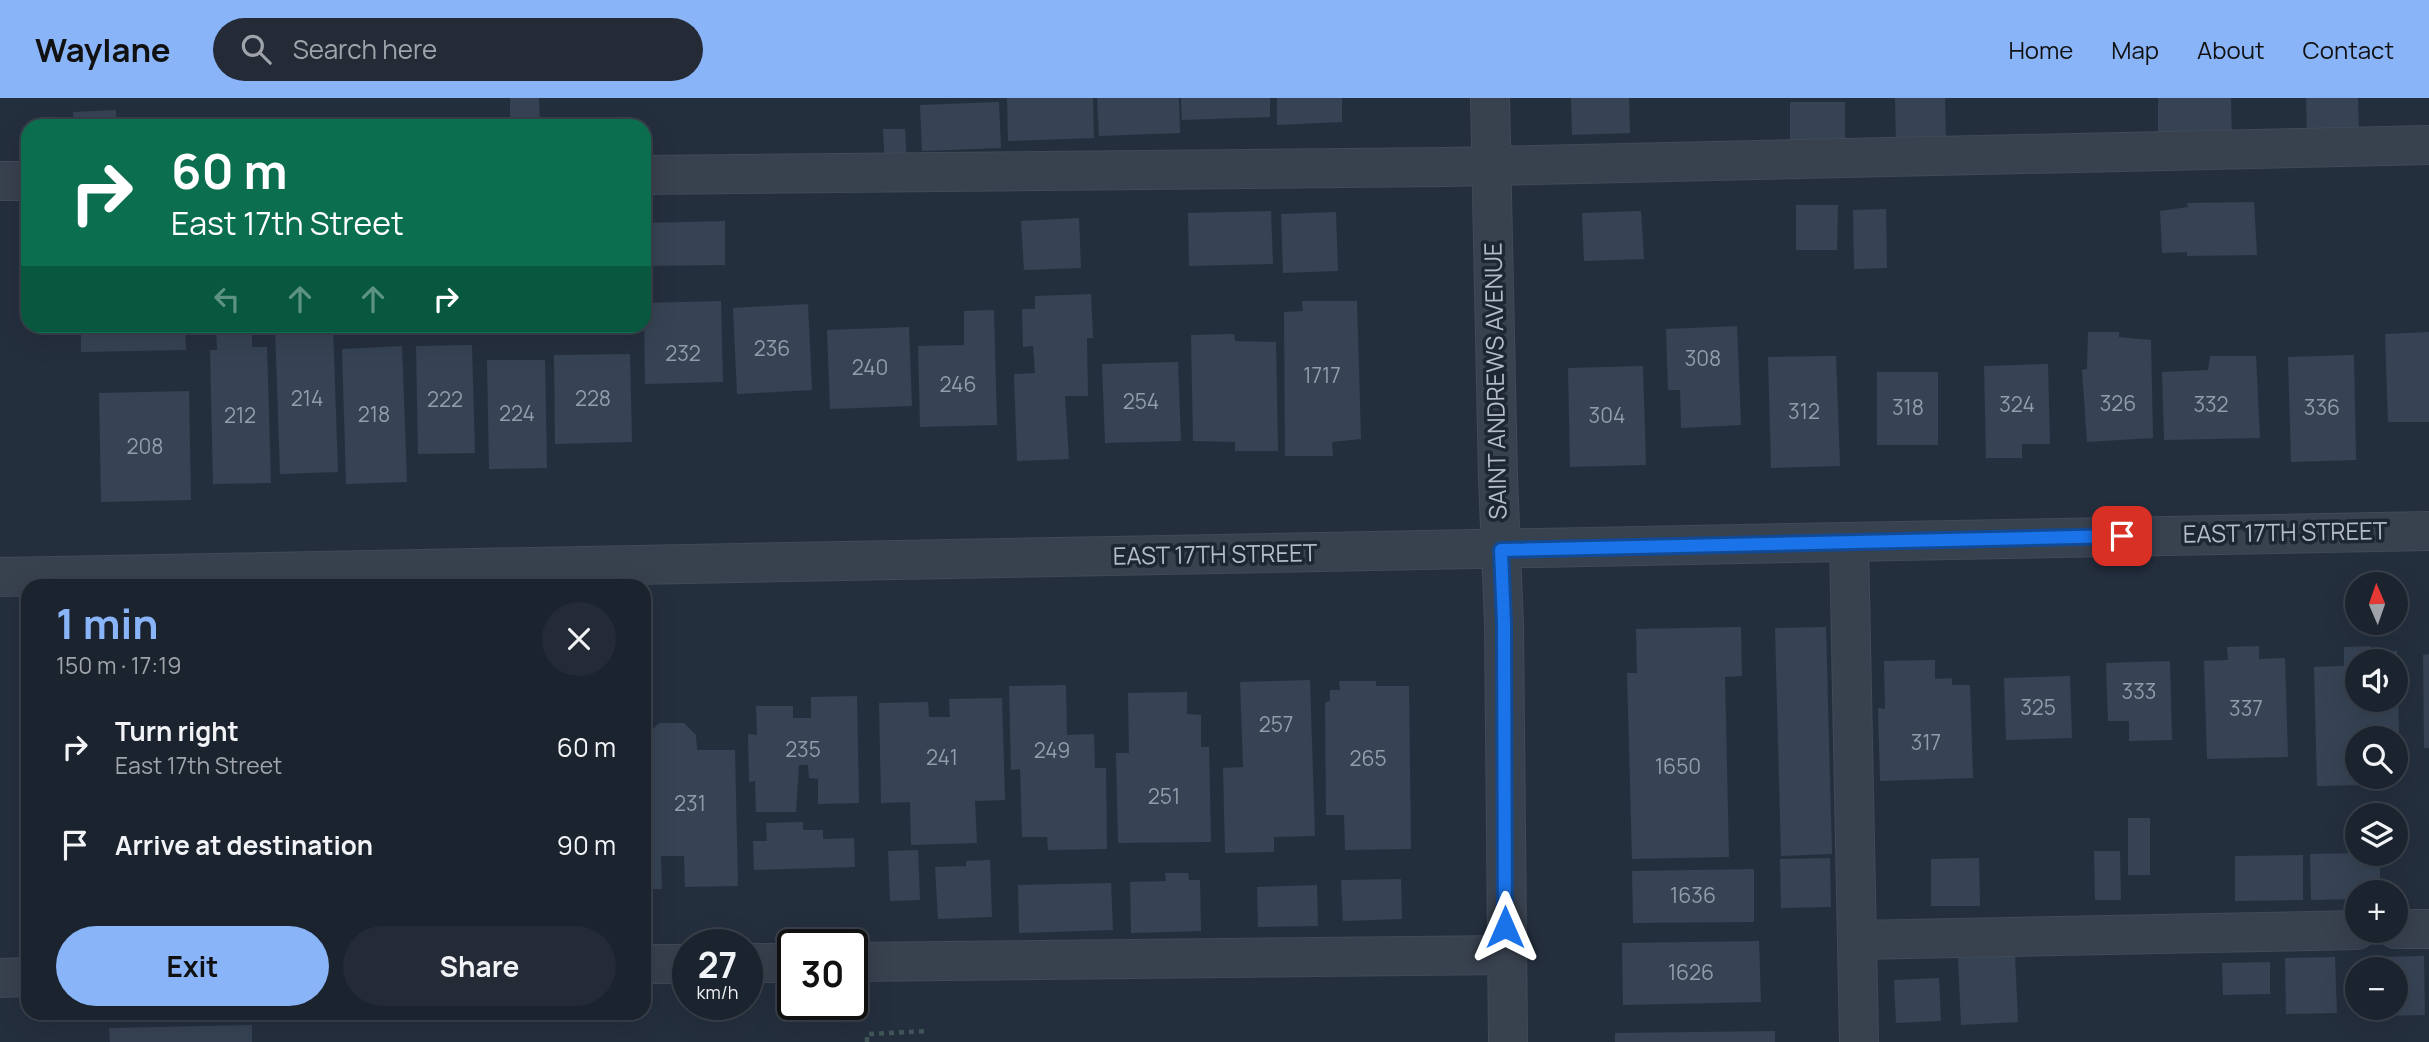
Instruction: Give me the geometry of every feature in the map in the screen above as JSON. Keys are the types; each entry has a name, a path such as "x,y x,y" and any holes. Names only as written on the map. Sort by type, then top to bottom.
{"street":[{"name":"SAINT ANDREWS AVENUE","path":"1490,98 1504,624 1505,955 1508,1042"},
{"path":"651,175 1491,165 2429,145"},
{"path":"0,181 21,181"},
{"name":"EAST 17TH STREET","path":"0,577 2429,531"},
{"path":"1849,543 1859,1042"},
{"path":"2408,929 2429,929"},
{"path":"1857,940 2345,930"},
{"path":"868,962 1505,955"},
{"path":"651,964 672,964"},
{"path":"0,978 21,977"}],"path":[{"path":"867,1042 867,1034 928,1031"}],"building":[{"path":"510,98 539,98 540,119 510,119"},
{"path":"1007,98 1093,98 1094,138 1008,141"},
{"path":"1097,98 1179,98 1180,133 1099,136"},
{"path":"1181,98 1270,98 1270,117 1182,120"},
{"path":"1277,98 1342,98 1342,122 1277,125"},
{"path":"1571,98 1629,98 1630,133 1572,135"},
{"path":"1895,98 1945,98 1946,144 1896,146"},
{"path":"2158,98 2231,98 2232,142 2158,143"},
{"path":"2306,98 2358,98 2359,134 2307,136"},
{"path":"999,102 1001,148 922,151 920,105"},
{"path":"1790,102 1845,102 1845,150 1790,150"},
{"path":"116,110 116,119 74,119 73,112"},
{"path":"883,129 905,129 907,165 885,166"},
{"path":"2254,202 2257,255 2187,256 2187,252 2162,253 2160,211 2188,207 2187,203"},
{"path":"1796,205 1838,205 1837,250 1796,250"},
{"path":"1886,209 1887,268 1854,269 1853,210"},
{"path":"1271,211 1273,264 1189,266 1188,213"},
{"path":"1641,211 1644,259 1584,261 1582,213"},
{"path":"1336,212 1338,271 1283,273 1281,214"},
{"path":"1079,218 1081,268 1024,270 1021,221"},
{"path":"725,221 725,265 651,266 651,223"},
{"path":"1091,294 1093,338 1087,338 1088,396 1065,396 1069,459 1017,461 1014,374 1035,373 1033,346 1023,347 1022,309 1035,309 1035,296"},
{"path":"721,301 723,382 645,384 644,333 651,333 651,303"},
{"path":"1302,301 1357,301 1361,439 1332,442 1333,456 1285,456 1284,312 1303,311"},
{"path":"808,304 812,390 737,394 733,308"},
{"path":"994,310 997,425 920,427 918,346 964,345 964,311"},
{"path":"1737,326 1741,425 1681,428 1680,390 1668,390 1666,329"},
{"path":"909,327 912,406 830,409 827,330"},
{"path":"2088,332 2119,332 2119,337 2151,340 2153,438 2087,442 2082,370 2087,369"},
{"path":"2429,332 2429,422 2388,422 2385,334"},
{"path":"81,333 185,333 186,350 81,352"},
{"path":"216,333 252,333 252,347 267,347 271,483 213,484 210,350 217,350"},
{"path":"275,333 333,333 338,472 280,474"},
{"path":"1234,334 1235,341 1276,342 1278,451 1235,451 1235,442 1193,441 1191,335"},
{"path":"472,345 475,453 418,454 416,346"},
{"path":"402,346 407,482 346,484 342,349"},
{"path":"630,354 632,442 555,444 554,355"},
{"path":"2354,355 2356,460 2291,462 2288,357"},
{"path":"1836,356 1840,466 1771,468 1768,357"},
{"path":"2210,356 2256,356 2260,438 2164,440 2162,372 2208,370"},
{"path":"487,360 545,360 547,468 489,469"},
{"path":"1178,362 1181,441 1105,443 1102,364"},
{"path":"2048,364 2050,444 2022,444 2022,458 1986,458 1984,366"},
{"path":"1643,366 1646,465 1570,467 1568,368"},
{"path":"1877,372 1938,372 1938,445 1877,445"},
{"path":"189,391 191,500 101,502 99,393"},
{"path":"1741,627 1742,676 1725,677 1729,857 1632,859 1627,673 1637,673 1636,629"},
{"path":"1826,627 1832,854 1781,856 1775,628"},
{"path":"2259,646 2259,659 2285,658 2288,757 2207,759 2204,661 2228,660 2227,647"},
{"path":"2371,646 2371,649 2345,649 2345,712 2398,712 2399,726 2345,726 2345,785 2317,786 2314,667 2344,666 2344,647"},
{"path":"2429,654 2429,748 2424,748 2423,655"},
{"path":"1935,660 1935,679 1952,678 1952,685 1970,685 1973,778 1880,781 1878,708 1885,709 1884,661"},
{"path":"2170,661 2172,740 2129,741 2129,721 2108,721 2106,663"},
{"path":"2070,676 2072,738 2006,740 2004,678"},
{"path":"1310,680 1315,836 1274,837 1274,852 1225,853 1223,768 1243,767 1240,682"},
{"path":"1339,681 1376,681 1376,686 1409,686 1411,849 1345,850 1344,815 1326,815 1325,703 1330,700 1330,690 1340,690"},
{"path":"1066,685 1067,735 1094,734 1095,768 1106,768 1107,849 1048,850 1047,837 1022,837 1020,769 1011,770 1009,686"},
{"path":"1187,692 1187,714 1201,715 1201,747 1209,747 1211,842 1118,843 1116,753 1129,753 1128,693"},
{"path":"857,696 859,803 818,804 818,779 809,778 808,765 799,765 796,812 756,812 755,781 749,782 748,734 757,735 756,706 793,706 793,718 811,718 811,697"},
{"path":"1002,698 1005,800 975,801 977,843 911,845 910,802 881,803 879,703 928,702 929,717 950,717 949,699"},
{"path":"659,723 684,723 696,735 697,750 735,750 738,886 685,887 684,856 661,856 662,889 651,889 651,731"},
{"path":"2128,818 2150,818 2150,875 2128,875"},
{"path":"803,822 803,830 823,830 823,839 854,838 855,867 754,870 753,841 767,841 766,823"},
{"path":"918,850 920,900 890,901 888,851"},
{"path":"2094,851 2120,851 2121,900 2095,900"},
{"path":"2345,853 2345,866 2380,866 2380,880 2345,880 2345,899 2311,900 2310,854"},
{"path":"2303,855 2303,900 2235,901 2235,856"},
{"path":"1830,858 1831,907 1781,908 1780,859"},
{"path":"1979,858 1980,906 1931,906 1931,859"},
{"path":"990,860 992,917 938,919 935,867 966,866 966,861"},
{"path":"1754,869 1754,922 1633,923 1632,871"},
{"path":"1165,873 1188,873 1189,880 1200,880 1201,931 1131,933 1130,882 1166,881"},
{"path":"1401,879 1402,919 1343,921 1341,880"},
{"path":"1111,883 1113,930 1019,933 1018,885"},
{"path":"1317,885 1318,926 1258,927 1257,887"},
{"path":"1759,941 1761,1002 1623,1005 1622,943"},
{"path":"2015,954 2018,1022 1961,1025 1958,957"},
{"path":"2424,956 2425,1015 2408,1015 2408,957 2374,957"},
{"path":"2335,957 2337,1013 2286,1014 2285,958"},
{"path":"2270,962 2270,994 2223,995 2222,963"},
{"path":"1939,978 1941,1021 1896,1023 1894,980"},
{"path":"252,1025 252,1042 110,1042 109,1028"},
{"path":"1775,1031 1775,1042 1615,1042 1615,1033"}],"route":[{"path":"1505,927 1504,624 1501,550 2122,536"}]}
